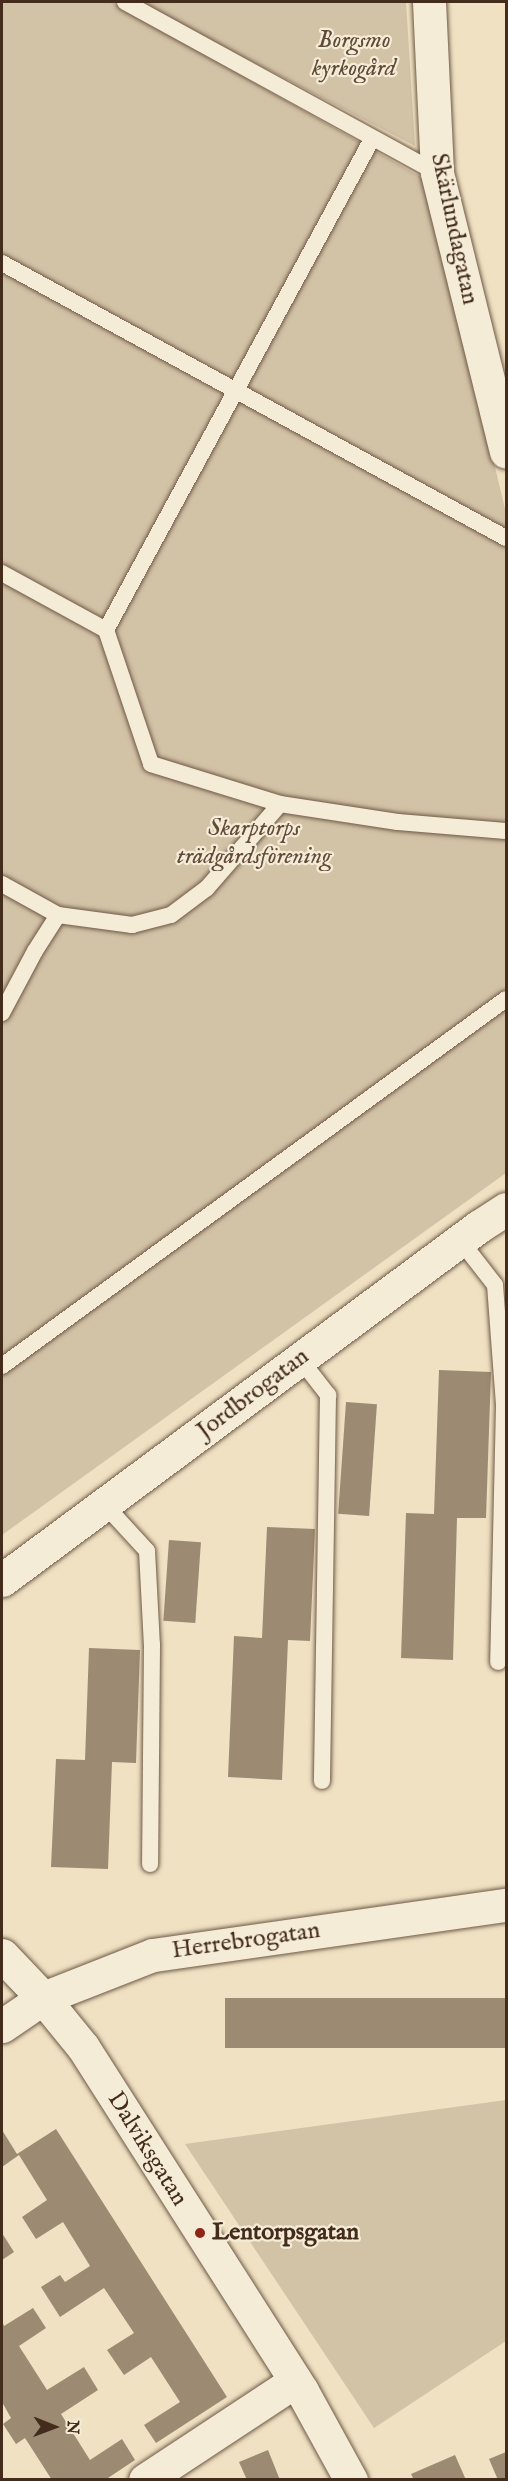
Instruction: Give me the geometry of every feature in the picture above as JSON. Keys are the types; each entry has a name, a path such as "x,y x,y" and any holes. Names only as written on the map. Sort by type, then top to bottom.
{"street":[{"name":"Skärlundagatan","path":"429,2 437,173 507,452"},
{"name":"Jordbrogatan","path":"2,1580 460,1240 507,1209"},
{"name":"Herrebrogatan","path":"2,2026 43,1998 153,1954 507,1905"},
{"name":"Dalviksgatan","path":"2,1955 43,1998 83,2047 295,2381 351,2480"},
{"path":"145,2480 295,2381"}],"lane":[{"path":"125,2 372,140 437,173"},
{"path":"106,630 372,140"},
{"path":"2,263 507,538"},
{"path":"2,573 106,630 151,764 280,804 398,822 507,831"},
{"path":"2,884 58,915 132,925 171,915 207,888 280,804"},
{"path":"2,1013 35,951 58,915"},
{"path":"2,1366 507,999"},
{"path":"460,1240 495,1285 504,1406 498,1662"},
{"path":"300,1359 328,1395 322,1780"},
{"path":"104,1504 147,1551 152,1645 150,1864"}],"green space":[{"name":"Skarptorps trädgårdsförening","path":"2,2 112,2 426,180 506,513 506,1173 2,1535"},
{"name":"Borgsmo kyrkogård","path":"137,2 406,2 415,146"},
{"path":"506,2100 506,2341 374,2428 185,2144"}],"building":[{"path":"439,1370 491,1372 486,1518 457,1518 453,1660 401,1658 406,1513 434,1514"},
{"path":"346,1402 377,1404 369,1516 338,1514"},
{"path":"267,1527 315,1529 310,1641 288,1640 282,1780 228,1777 234,1636 262,1638"},
{"path":"169,1540 201,1542 195,1623 163,1621"},
{"path":"89,1648 140,1650 136,1763 112,1762 108,1869 51,1867 56,1759 85,1760"},
{"path":"225,1998 506,1998 506,2048 225,2048"},
{"path":"56,2129 227,2397 156,2443 144,2425 180,2402 151,2357 124,2375 107,2350 134,2333 104,2288 60,2317 41,2287 60,2275 65,2282 90,2266 63,2222 36,2239 22,2217 47,2200 19,2155 2,2167 2,2130 17,2154"},
{"path":"2,2233 14,2252 2,2260"},
{"path":"33,2308 46,2328 19,2346 47,2390 84,2367 98,2390 61,2414 90,2460 122,2439 135,2460 105,2480 52,2480 25,2438 16,2444 3,2424 11,2418 2,2402 2,2321 4,2326"},
{"path":"268,2450 280,2480 247,2480 239,2462"},
{"path":"506,2452 506,2480 498,2480 489,2459"},
{"path":"455,2455 466,2480 414,2480 411,2474"}],"place":[{"name":"Lentorpsgatan","path":"200,2233"}]}
